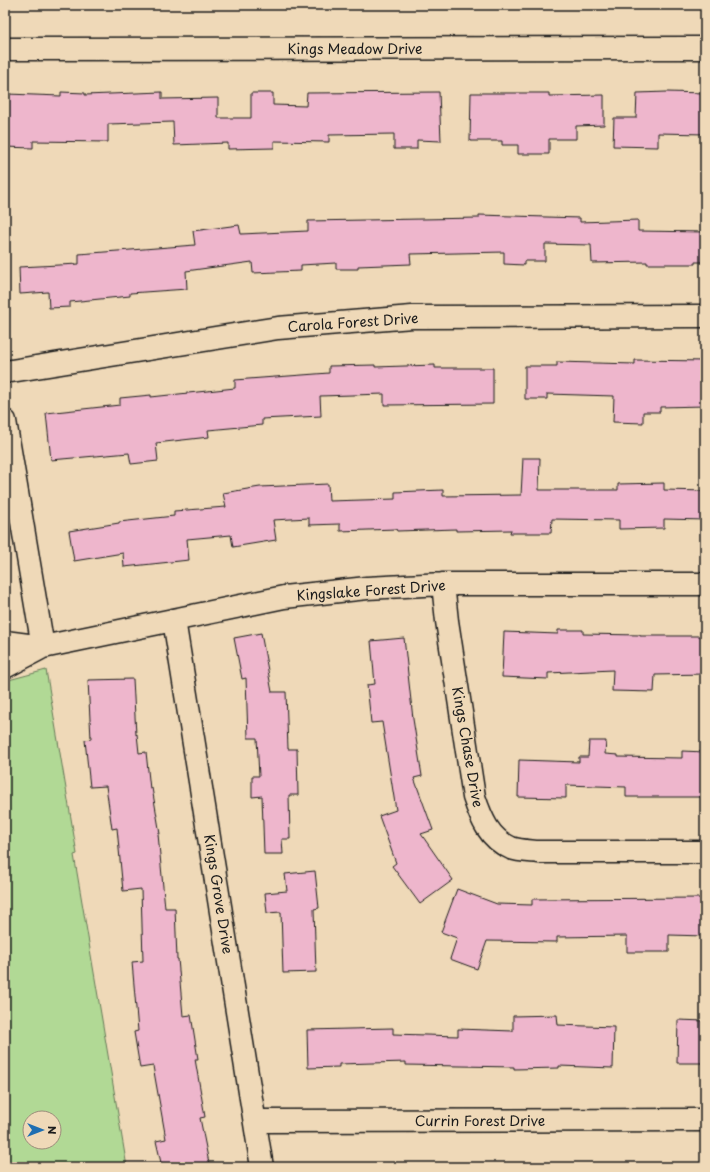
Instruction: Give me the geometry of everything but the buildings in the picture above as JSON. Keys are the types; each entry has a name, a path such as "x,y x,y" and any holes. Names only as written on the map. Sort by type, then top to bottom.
{"street":[{"name":"Kings Meadow Drive","path":"5,49 705,48"},
{"name":"Carola Forest Drive","path":"5,372 278,328 412,317 705,316"},
{"path":"5,421 43,647"},
{"name":"Kingslake Forest Drive","path":"5,667 43,647 284,597 367,588 443,584 705,584"},
{"name":"Kings Chase Drive","path":"443,584 447,621 474,797 482,821 496,839 512,848 539,852 705,852"},
{"name":"Kings Grove Drive","path":"174,620 262,1167"},
{"name":"Kingslake Forest Drive","path":"5,642 43,647"},
{"name":"Currin Forest Drive","path":"255,1121 705,1120"}],"green space":[{"path":"46,670 77,854 74,855 127,1167 5,1167 5,681"}]}
